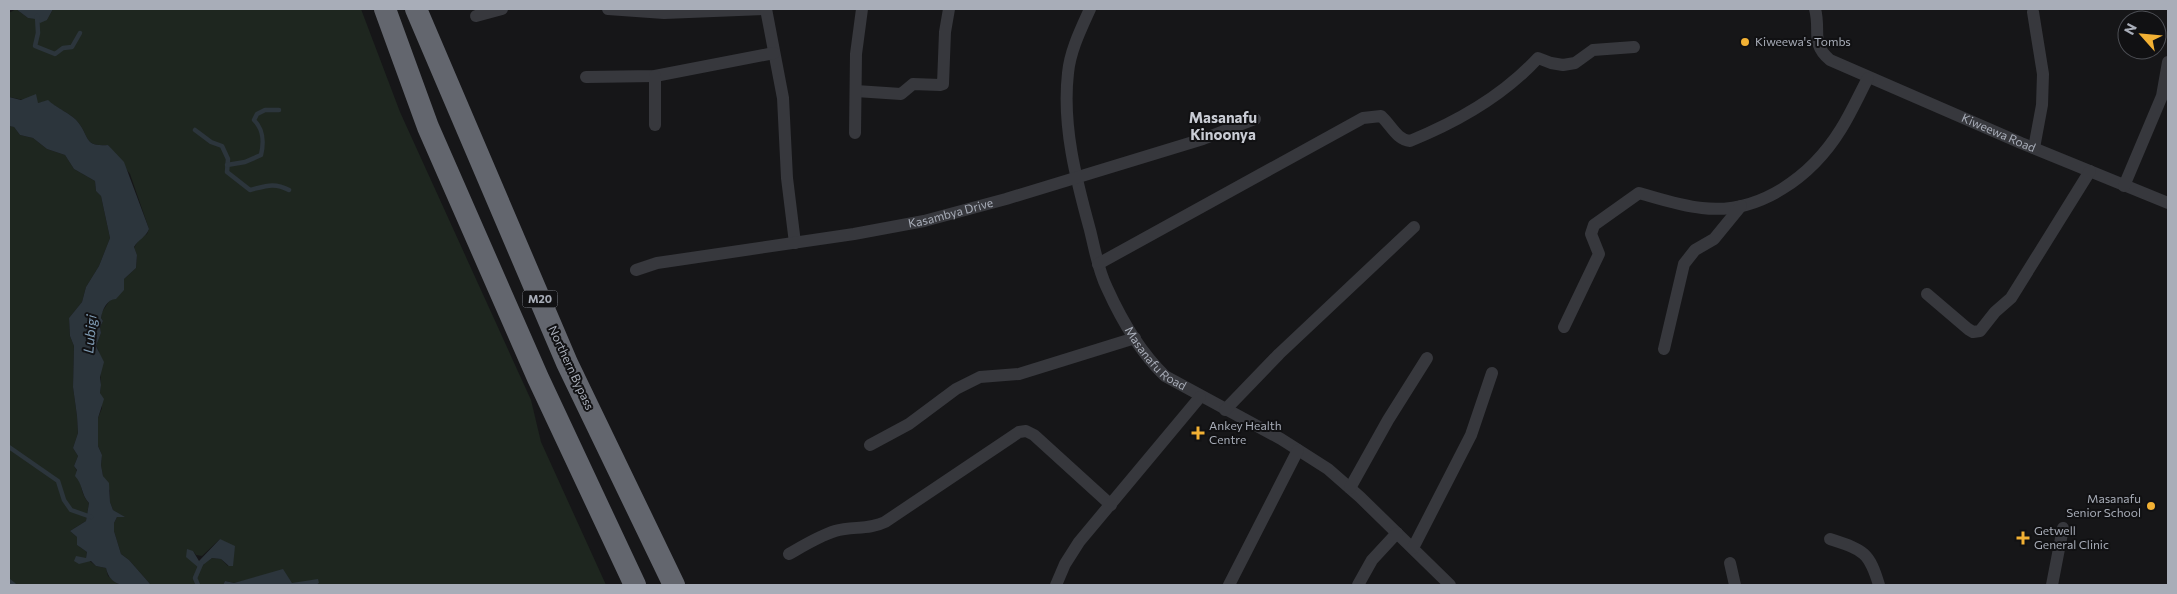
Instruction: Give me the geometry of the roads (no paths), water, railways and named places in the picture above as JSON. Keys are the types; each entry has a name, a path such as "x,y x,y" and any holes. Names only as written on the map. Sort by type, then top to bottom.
{"highway":[{"name":"M20","path":"385,9 428,127 538,378 635,585"},
{"name":"Northern Bypass","path":"416,9 567,363 674,585"}],"street":[{"path":"476,16 502,9"},
{"path":"608,9 664,13 766,9 774,53 780,72 783,98 786,178 795,243"},
{"path":"855,133 856,42 862,9"},
{"path":"856,91 901,94 913,84 940,86 943,84 944,32 948,9"},
{"name":"Masanafu Road","path":"1090,9 1068,71 1066,120 1077,177 1098,264 1107,288 1135,338 1152,364 1166,376 1200,397 1298,450 1328,469 1450,585"},
{"name":"Kiweewa Road","path":"1815,9 1818,45 1821,52 1830,60 1868,78 2168,204"},
{"path":"2034,12 2043,74 2042,105 2034,148"},
{"path":"1098,264 1363,118 1382,116 1398,137 1404,141 1410,141 1494,97 1510,86 1538,58 1551,64 1563,65 1575,63 1593,50 1634,47"},
{"path":"586,77 655,76 774,53"},
{"path":"2124,186 2162,96 2168,62"},
{"path":"655,76 655,125"},
{"path":"1564,327 1599,254 1591,234 1594,225 1639,193 1703,208 1741,206 1758,202 1774,194 1806,171 1826,149 1841,129 1868,78"},
{"name":"Kasambya Drive","path":"636,270 677,259 795,243 924,221 1006,199 1203,139 1255,119"},
{"path":"1927,294 1968,329 1973,332 1980,331 1995,312 2011,298 2090,171"},
{"path":"1664,349 1684,264 1695,250 1714,239 1741,206"},
{"path":"1225,410 1279,354 1414,227"},
{"path":"870,445 909,424 956,389 980,377 1019,374 1043,368 1135,338"},
{"path":"1350,488 1388,420 1427,358"},
{"path":"1412,548 1471,435 1492,373"},
{"path":"1056,585 1065,564 1079,542 1200,397"},
{"path":"789,554 835,531 848,528 870,528 885,522 1018,432 1026,431 1034,435 1111,505"},
{"path":"1229,585 1298,450"},
{"path":"2052,585 2063,528"},
{"path":"1358,585 1372,560 1397,533"},
{"path":"1830,539 1853,546 1868,556 1874,565 1879,585"},
{"path":"1730,563 1735,585"}],"water":[{"path":"16,9 53,9 47,20 40,23 35,19 28,18"},
{"name":"Lubigi","path":"36,94 38,103 48,100 72,116 91,142 108,145 124,162 149,229 134,247 137,255 136,268 124,279 124,290 104,308 101,318 103,321 100,327 101,333 96,346 104,362 100,377 100,393 104,399 98,418 98,446 102,455 101,465 103,476 109,483 110,502 113,510 125,517 117,517 114,523 114,531 121,554 129,560 151,585 124,585 113,580 106,568 96,566 91,561 79,564 74,561 76,556 86,558 87,552 77,545 77,537 70,531 86,521 89,503 75,476 77,470 74,466 78,456 73,448 78,433 73,387 74,346 70,336 69,318 82,302 86,287 99,266 110,238 101,196 96,191 95,181 74,169 65,155 47,149 33,138 20,135 14,127 9,126 9,97 21,100"},
{"path":"220,539 235,546 233,566 229,566 221,559 212,558 199,568 186,557 187,549 193,551 199,561"},
{"path":"283,569 292,583 318,579 319,583 316,585 223,585 225,581 234,583"}],"waterway":[{"path":"37,16 38,33 35,46 55,54 63,48 72,47 80,33"},
{"path":"227,165 245,162 261,155 262,136 260,128 254,120 257,114 265,110 279,110"},
{"path":"195,130 211,142 222,146 228,159 227,172 250,190 274,185 289,190"},
{"path":"9,447 58,481 64,500 71,510 91,517"},
{"path":"198,585 195,578 201,564"},
{"path":"9,581 14,585"}],"place":[{"name":"Kiweewa's Tombs","path":"1745,42"},
{"name":"Ankey Health Centre","path":"1198,433"},
{"name":"Masanafu Senior School","path":"2151,506"},
{"name":"Getwell General Clinic","path":"2023,538"}],"district":[{"name":"Masanafu Kinoonya","path":"1223,126"}]}
